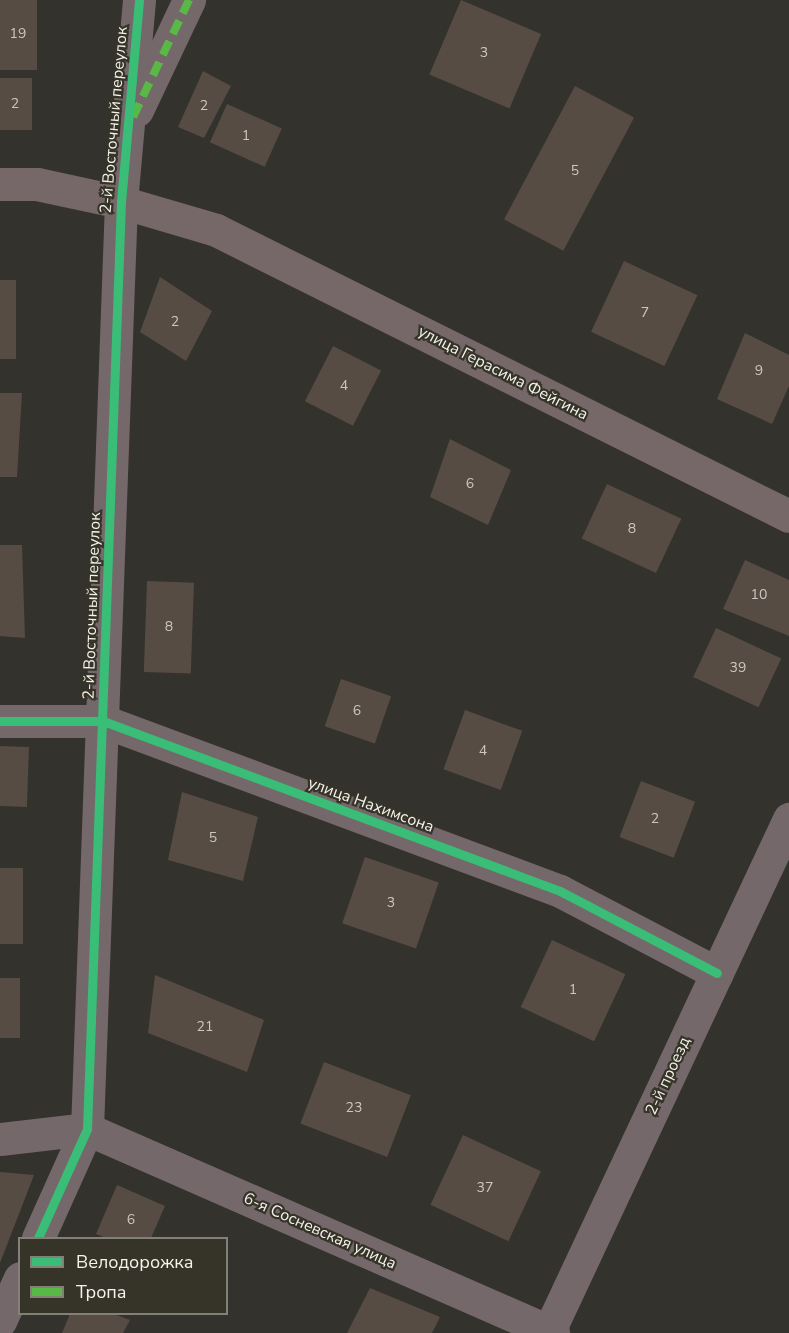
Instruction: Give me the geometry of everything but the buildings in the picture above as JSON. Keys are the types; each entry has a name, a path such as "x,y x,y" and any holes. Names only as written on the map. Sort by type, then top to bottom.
{"main road":[{"name":"улица Герасима Фейгина","path":"0,184 37,184 121,202 216,230 789,516"}],"street":[{"name":"2-й Восточный переулок","path":"39,1237 87,1129 121,202 139,0"},
{"path":"128,127 189,0"},
{"name":"улица Нахимсона","path":"0,721 103,721 560,891 717,973"},
{"name":"2-й проезд","path":"550,1332 789,819"},
{"path":"0,1140 87,1129"},
{"name":"6-я Сосневская улица","path":"87,1129 550,1332"},
{"path":"0,1321 18,1282"}],"marked path":[{"path":"133,117 189,0"}],"cycle path":[{"path":"38,1237 87,1129 121,202 139,0"},
{"path":"0,721 103,721 560,891 717,973"}]}
